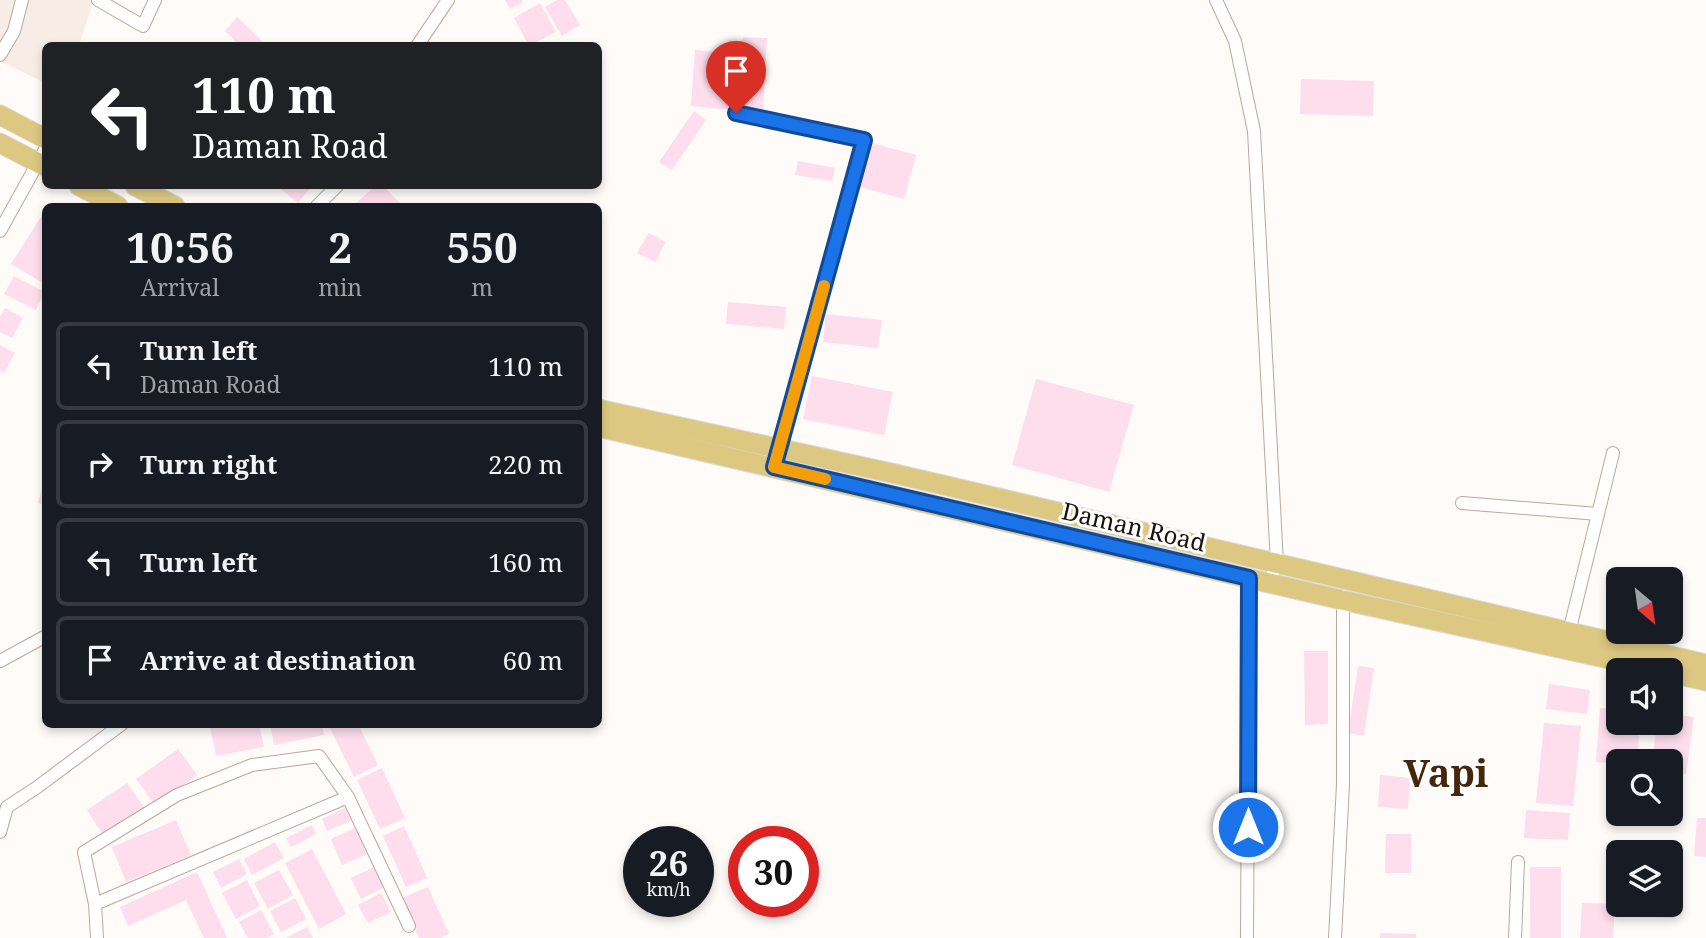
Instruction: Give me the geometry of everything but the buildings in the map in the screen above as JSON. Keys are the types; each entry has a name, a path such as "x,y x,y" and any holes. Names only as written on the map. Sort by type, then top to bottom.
{"main road":[{"path":"0,115 42,137"},
{"path":"0,143 42,160"},
{"path":"85,189 112,203"},
{"path":"141,189 169,203"},
{"path":"602,410 777,458 1277,563 1706,664"},
{"name":"Daman Road","path":"602,427 777,458 1269,583 1606,658"},
{"path":"1683,676 1706,681"}],"street":[{"path":"0,55 14,30 22,0"},
{"path":"98,0 143,26 155,0"},
{"path":"420,42 448,0"},
{"path":"1216,0 1235,41 1254,131 1277,563 1269,583"},
{"path":"736,113 864,140 777,458"},
{"path":"0,231 42,160"},
{"path":"320,203 334,189"},
{"path":"1569,632 1613,453"},
{"path":"1462,503 1598,514"},
{"path":"1247,938 1249,578"},
{"path":"1335,938 1343,784 1342,600 1347,580"},
{"path":"0,661 42,638"},
{"path":"0,832 7,807 36,789 117,728"},
{"path":"97,938 95,904 84,852 177,794 253,765 319,755 348,797 409,926"},
{"path":"95,904 348,797"},
{"path":"1516,938 1518,862"}],"shaded area":[{"path":"0,0 94,0 80,42 42,42 42,82 0,61"}],"slow traffic":[{"path":"824,286 774,467 825,479"}],"district":[{"name":"Vapi","path":"1446,772"}],"route":[{"path":"736,113 864,140 774,467 1249,578 1248,827"}]}
